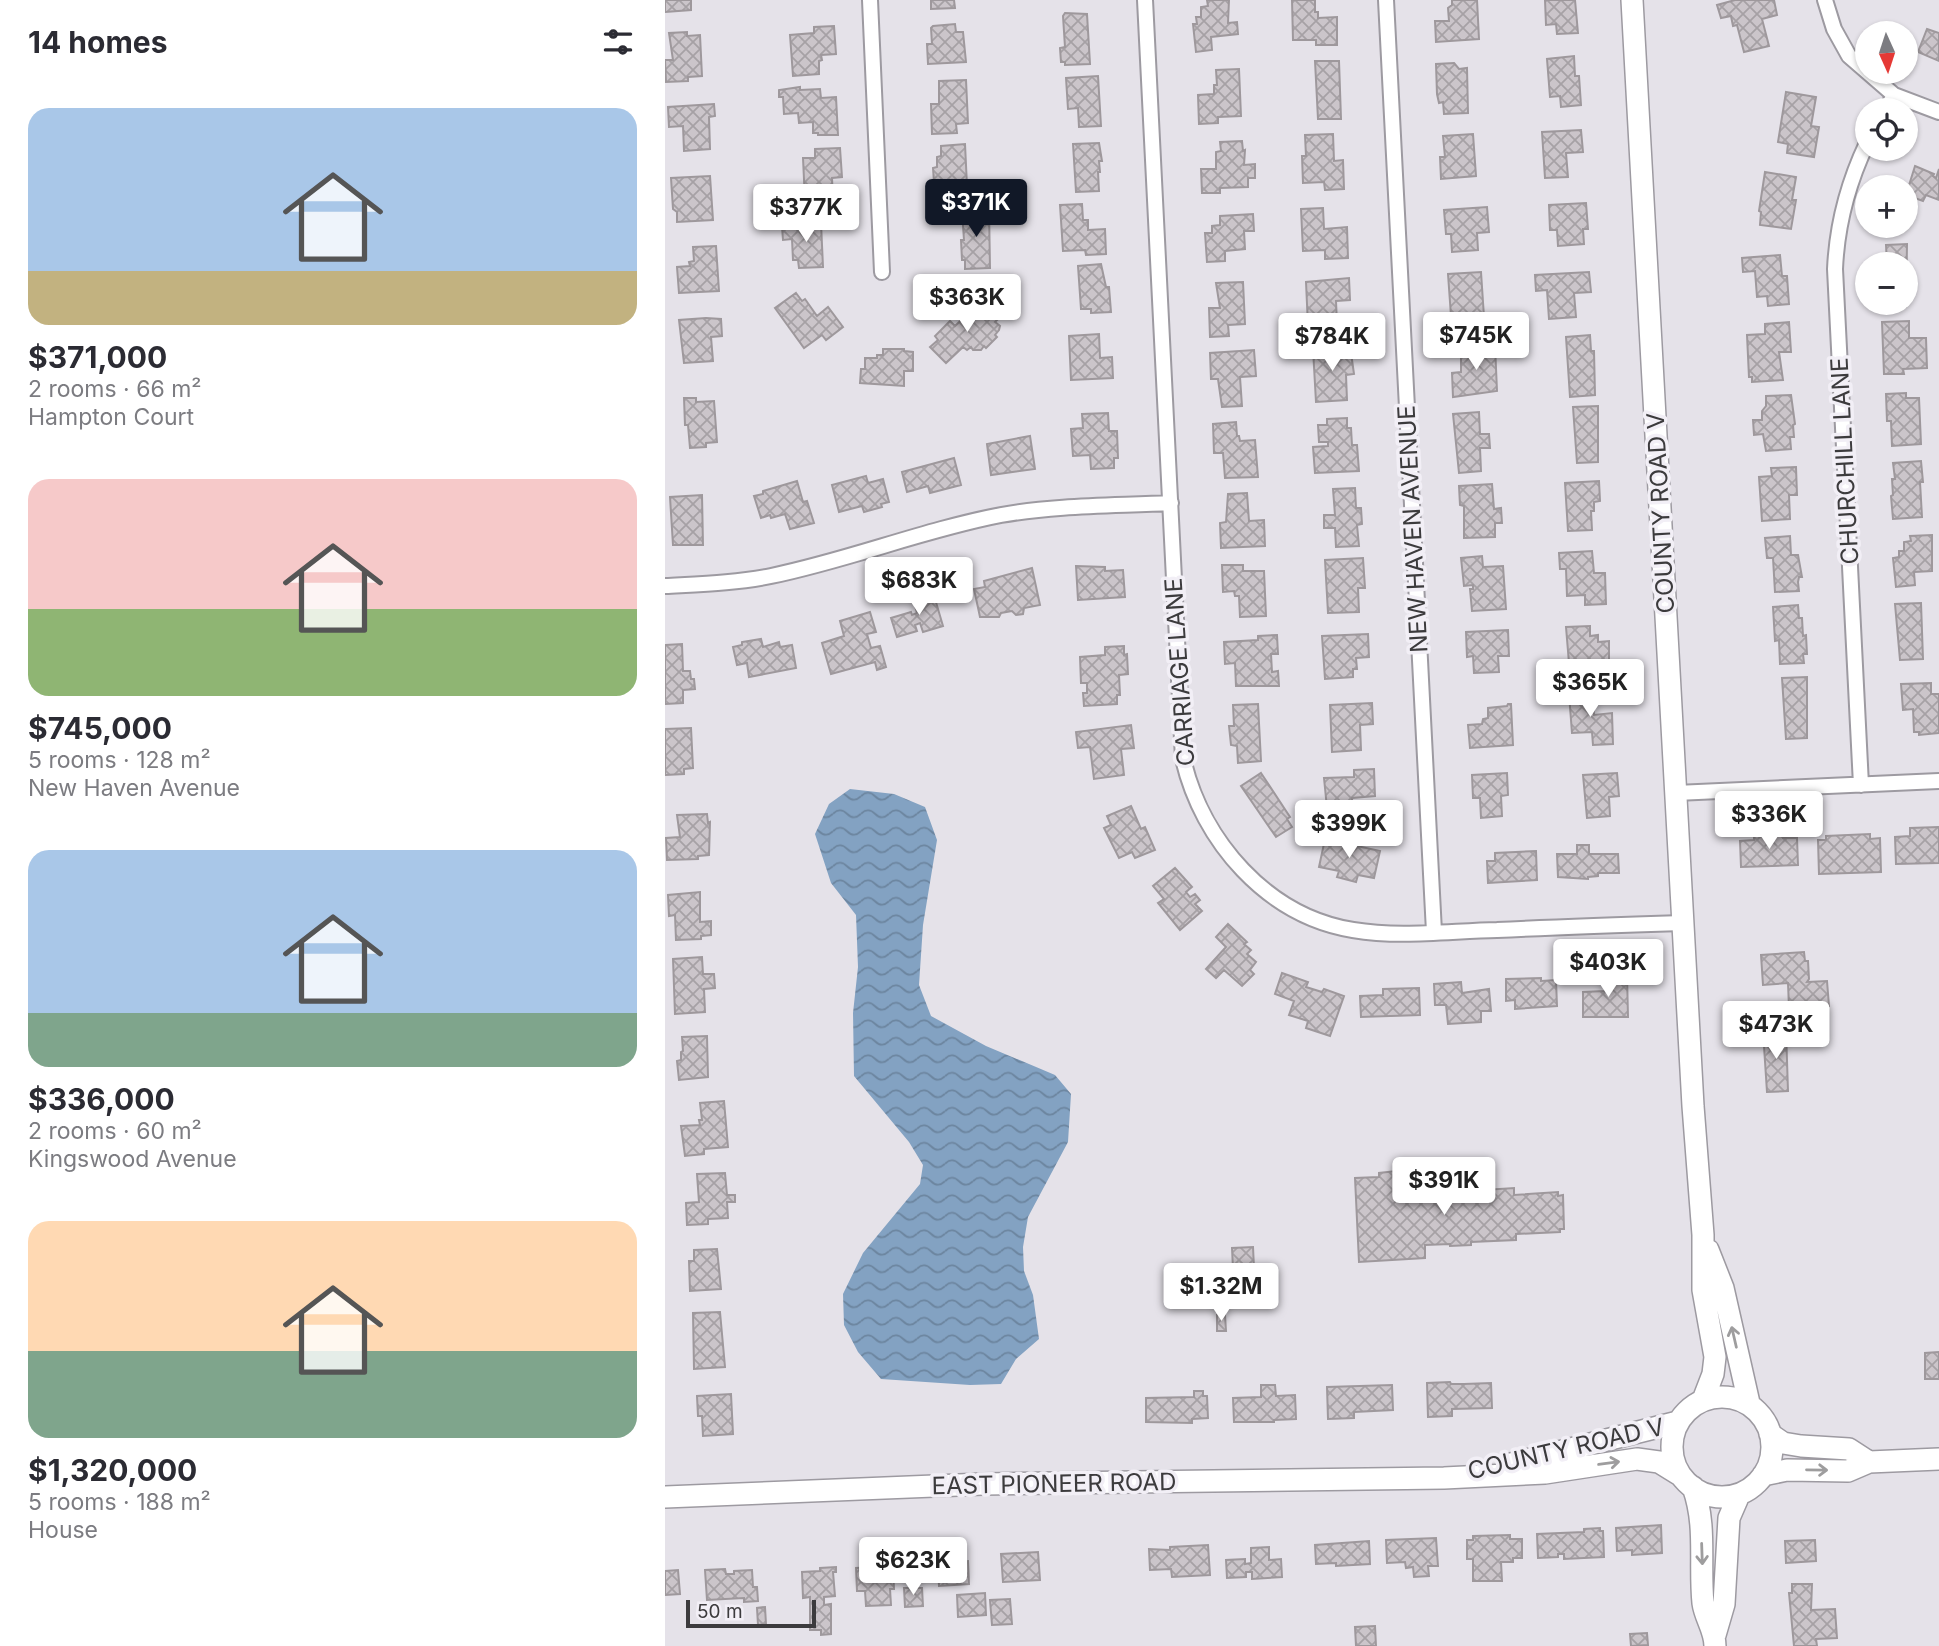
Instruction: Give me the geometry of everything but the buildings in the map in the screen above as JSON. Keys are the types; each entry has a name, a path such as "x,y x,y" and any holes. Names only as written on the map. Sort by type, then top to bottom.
{"main road":[{"name":"COUNTY ROAD V","path":"1632,0 1703,1235 1703,1290 1715,1357 1713,1374 1703,1401"},
{"name":"COUNTY ROAD V","path":"1703,1235 1723,1288 1749,1403"},
{"path":"1686,1481 1705,1494 1723,1497 1739,1495 1752,1488 1763,1475 1770,1455 1770,1434 1762,1418 1749,1403 1715,1398 1689,1408 1678,1422 1672,1450 1702,1517 1703,1606 1715,1640"},
{"name":"COUNTY ROAD V","path":"1444,1478 1541,1458 1678,1422"},
{"path":"1770,1434 1783,1443 1849,1449 1869,1462"},
{"name":"COUNTY ROAD V","path":"1444,1478 1545,1473 1637,1459 1660,1462 1686,1481"},
{"path":"1763,1475 1787,1470 1848,1471 1869,1462 1939,1459"},
{"name":"EAST PIONEER ROAD","path":"665,1497 983,1484 1444,1478"},
{"path":"1715,1640 1724,1604 1729,1518 1739,1495"}],"street":[{"path":"870,0 883,272"},
{"name":"CARRIAGE LANE","path":"1145,0 1183,759 1189,786 1204,820 1221,845 1246,873 1270,893 1310,917 1351,930 1379,933 1434,932 1683,923"},
{"name":"NEW HAVEN AVENUE","path":"1386,0 1434,932"},
{"path":"1825,0 1839,41 1849,56 1894,95 1939,112"},
{"name":"CHURCHILL LANE","path":"1859,161 1843,206 1835,268 1861,785"},
{"path":"665,586 720,583 771,576 1015,513 1171,503"},
{"path":"1676,793 1939,781"}],"water":[{"path":"850,789 894,794 925,807 937,840 923,925 919,985 931,1016 986,1046 1055,1075 1071,1094 1068,1142 1028,1217 1023,1247 1024,1271 1033,1295 1039,1339 1016,1359 1001,1384 970,1385 881,1379 858,1352 844,1325 843,1294 863,1253 920,1184 923,1165 909,1142 854,1076 853,1013 858,967 856,915 831,883 815,834 829,804"}]}
